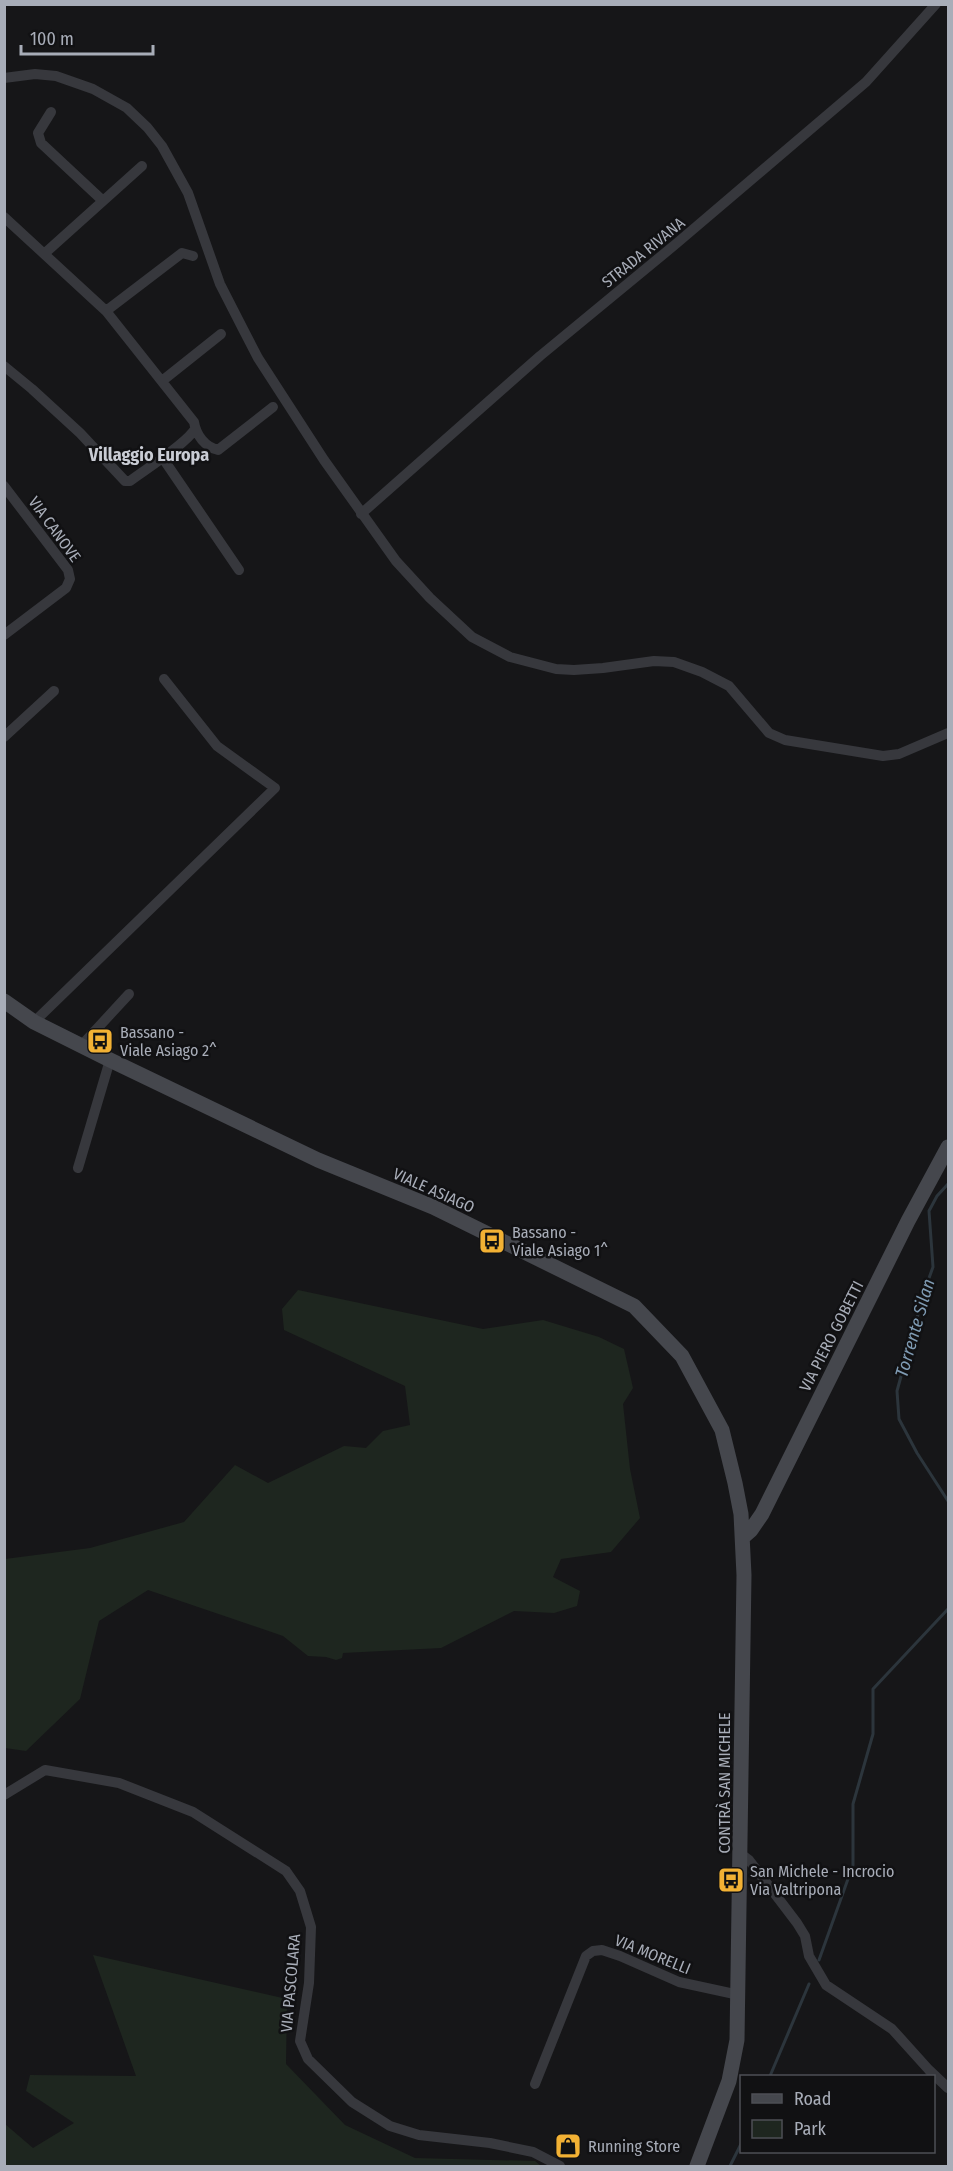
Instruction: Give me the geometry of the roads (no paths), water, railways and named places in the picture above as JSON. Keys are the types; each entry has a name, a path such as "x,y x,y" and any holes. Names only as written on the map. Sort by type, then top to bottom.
{"main road":[{"name":"VIALE ASIAGO","path":"4,1000 34,1022 81,1046 318,1160 433,1207 634,1306 682,1356 722,1430 735,1483 743,1537"},
{"name":"VIA PIERO GOBETTI","path":"743,1537 762,1514 908,1221 948,1148"},
{"name":"CONTRÀ SAN MICHELE","path":"697,2166 729,2081 737,2040 743,1537"}],"street":[{"name":"STRADA RIVANA","path":"361,514 540,356 687,236 866,82 936,4"},
{"path":"4,78 35,74 56,76 74,82 110,97 127,108 147,127 162,146 188,193 220,284 258,358 324,460 396,561 457,625 472,637 510,657 548,667 574,670 654,661 674,662 702,672 729,686 769,733 785,740 833,746 883,756 899,754 948,733"},
{"path":"51,112 38,133 41,143 102,200"},
{"path":"44,254 142,165"},
{"path":"4,217 106,311 194,422 195,429 209,447 218,450 273,408"},
{"path":"106,311 182,253 193,256"},
{"path":"162,381 221,334"},
{"path":"4,366 80,433 123,480 130,481 190,436 195,429"},
{"path":"162,458 239,570"},
{"name":"VIA CANOVE","path":"4,486 68,570 70,579 66,588 4,635"},
{"path":"34,1022 275,788 217,746 164,679"},
{"path":"4,737 54,691"},
{"path":"81,1046 129,994"},
{"path":"78,1168 110,1060"},
{"name":"VIA PASCOLARA","path":"4,1795 45,1770 119,1783 193,1812 271,1859 286,1871 300,1891 310,1927 309,1983 300,2040 308,2059 352,2102 390,2126 419,2135 490,2143 533,2152 560,2166"},
{"path":"741,1854 749,1860 797,1923 805,1936 809,1956 826,1985 892,2029 934,2075"},
{"name":"VIA MORELLI","path":"535,2084 586,1956 594,1952 602,1950 620,1956 680,1982 739,1995"},
{"path":"935,2076 948,2088"}],"waterway":[{"name":"Torrente Silan","path":"948,1184 937,1196 929,1211 933,1267 897,1391 899,1419 917,1453 948,1501"},
{"name":"Torrente Silan","path":"819,1960 853,1865 853,1804 873,1734 873,1689 948,1609"},
{"name":"Torrente Silan","path":"770,2075 809,1984"},
{"name":"Torrente Silan","path":"730,2166 740,2146"}],"place":[{"name":"Bassano - Viale Asiago 2^","path":"100,1041"},
{"name":"Bassano - Viale Asiago 1^","path":"492,1241"},
{"name":"San Michele - Incrocio Via Valtripona","path":"731,1880"},
{"name":"Running Store","path":"568,2146"}],"district":[{"name":"Villaggio Europa","path":"149,455"}]}
